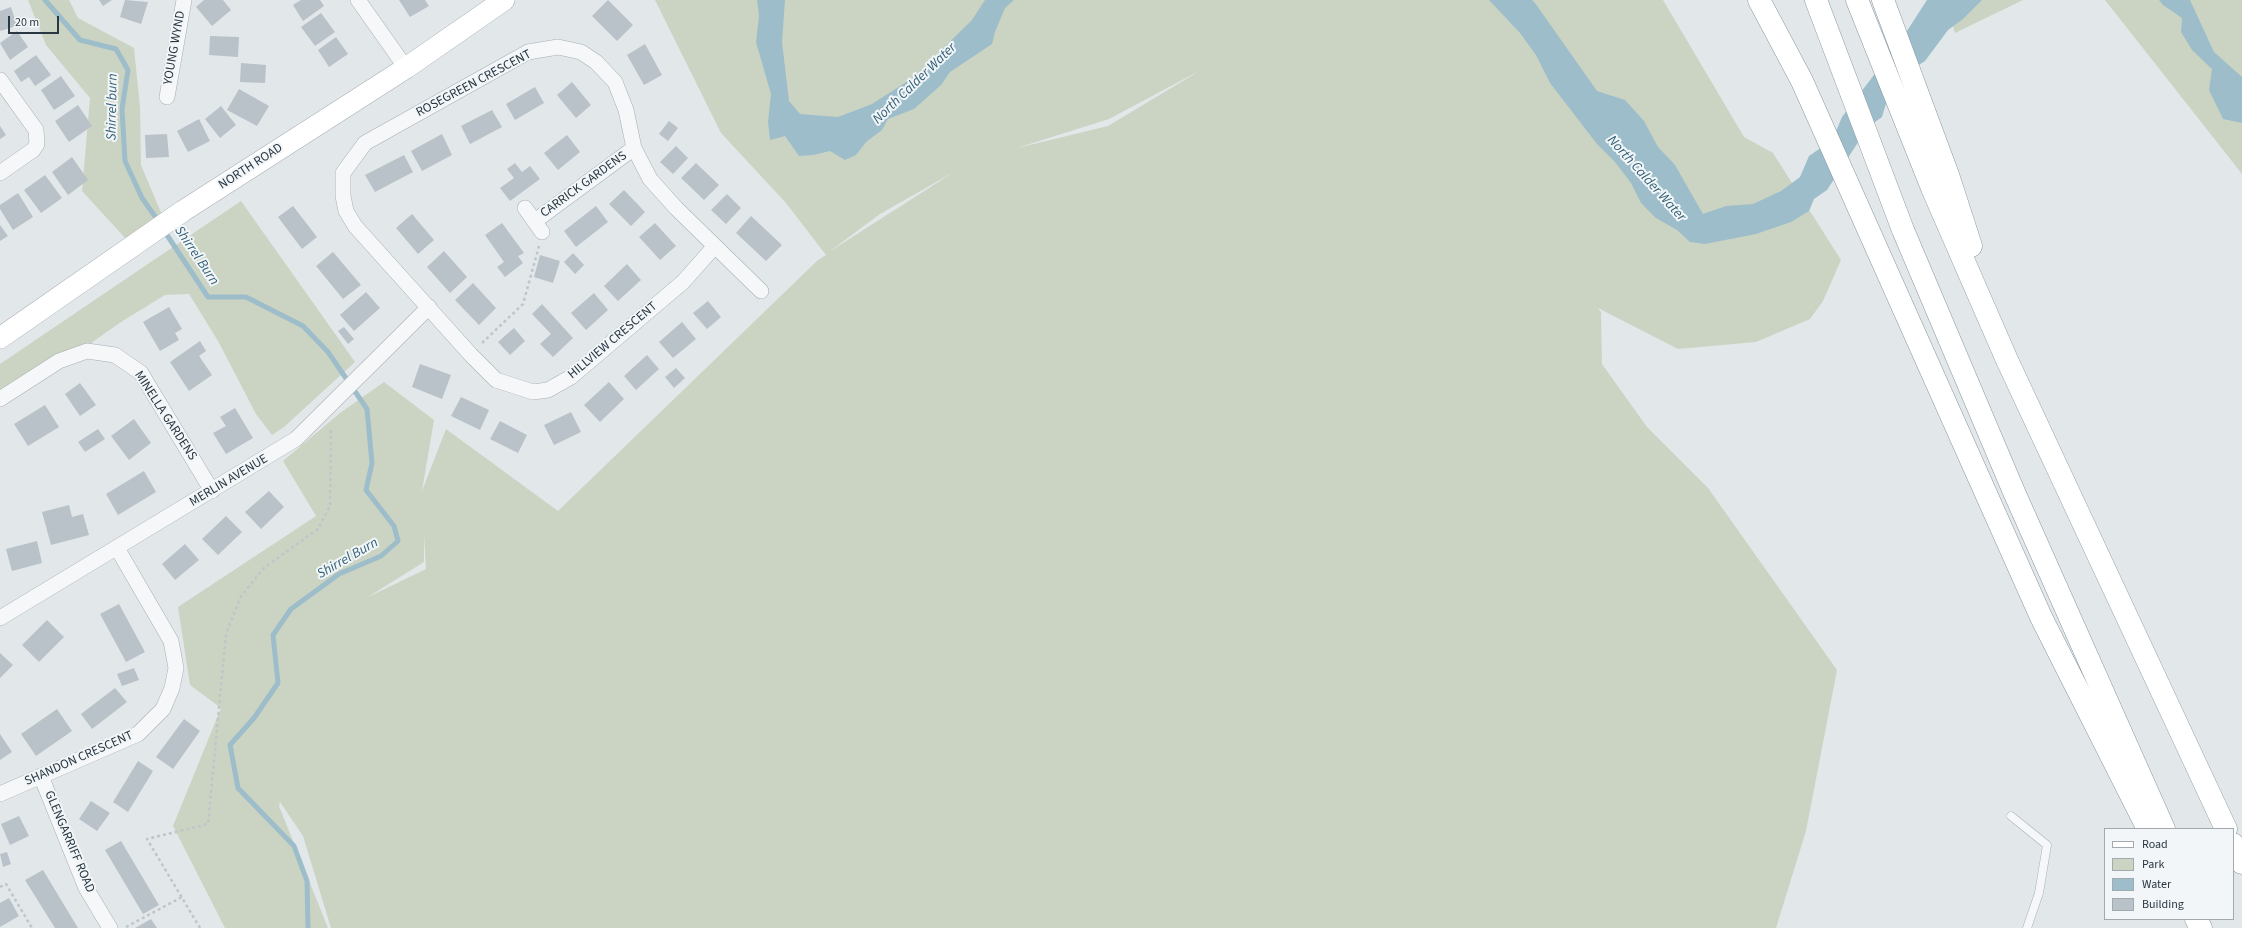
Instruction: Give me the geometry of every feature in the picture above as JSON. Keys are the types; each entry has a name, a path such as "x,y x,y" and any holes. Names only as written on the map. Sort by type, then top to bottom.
{"highway":[{"path":"1759,0 1802,81 1879,257 2041,617 2147,828"},
{"path":"1816,0 1831,46 1903,230 2014,492 2164,828"},
{"path":"1883,0 1940,181 2007,360 2226,828"},
{"path":"1859,5 1940,181"},
{"path":"2234,846 2242,863"}],"main road":[{"name":"NORTH ROAD","path":"0,338 183,211 406,68 504,0"}],"street":[{"name":"YOUNG WYND","path":"167,97 184,0"},
{"path":"358,0 406,68"},
{"name":"ROSEGREEN CRESCENT","path":"429,307 355,226 346,211 343,196 343,173 365,143 528,52 558,47 581,52 596,62 614,82 626,110 634,148 650,179 715,246 762,291"},
{"path":"0,80 36,130 38,144 34,150 0,173"},
{"name":"CARRICK GARDENS","path":"525,208 539,226 634,148"},
{"name":"HILLVIEW CRESCENT","path":"429,307 471,355 496,380 533,392 548,390 571,377 683,282 715,246"},
{"name":"MERLIN AVENUE","path":"0,618 296,439 429,307"},
{"name":"MINELLA GARDENS","path":"0,399 60,361 87,351 115,355 141,373 212,491"},
{"name":"SHANDON CRESCENT","path":"0,794 138,734 163,709 172,688 176,668 171,641 117,548"},
{"name":"GLENGARRIFF ROAD","path":"41,776 86,888 110,928"}],"lane":[{"path":"2011,816 2047,845 2038,894 2027,928"}],"path":[{"path":"471,355 523,304 539,226"},
{"path":"200,928 147,839 208,824 226,634 241,596 264,568 318,529 330,506 336,400"},
{"path":"0,887 6,884 32,928"},
{"path":"123,928 182,897"}],"green space":[{"path":"28,0 69,0 78,18 134,48 140,107 141,165 162,215 125,238 82,191 90,98 46,45"},
{"path":"655,0 1663,0 1744,137 1773,153 1841,260 1823,301 1810,319 1756,342 1678,349 1598,308 1601,312 1602,364 1647,427 1708,488 1837,670 1806,831 1776,928 331,928 303,836 280,802 279,806 328,928 225,928 173,826 221,708 190,685 178,607 316,516 283,461 340,413 384,382 434,420 422,491 446,429 558,511 818,260 826,255 786,203 721,133","holes":["1201,70 1108,126 1017,148 1109,119","954,172 829,252 880,214","424,534 426,569 368,597 424,562"]},
{"path":"1944,0 2023,0 1955,33"},
{"path":"2105,0 2242,0 2242,174"},
{"path":"241,201 355,362 284,427 272,435 256,414 218,341 189,294 165,295 121,322 0,407 0,364"}],"water":[{"name":"North Calder Water","path":"757,0 785,0 782,42 789,101 800,114 838,117 872,104 914,77 972,20 985,0 1014,0 1005,8 995,32 992,44 950,72 941,85 914,109 888,119 882,130 866,142 856,155 845,160 830,151 813,155 799,156 785,136 770,140 768,122 771,94 756,42 759,16"},
{"name":"North Calder Water","path":"1489,0 1532,0 1535,3 1597,91 1625,100 1644,121 1658,147 1675,165 1703,214 1726,206 1753,204 1781,191 1800,177 1809,156 1822,147 1837,129 1842,117 1905,34 1927,0 1982,0 1963,19 1948,30 1925,61 1914,68 1906,81 1896,88 1887,100 1882,117 1868,127 1827,190 1814,199 1809,211 1791,222 1756,234 1705,244 1690,242 1677,230 1656,218 1641,203 1631,183 1615,162 1597,144 1550,83 1536,55 1520,33"},
{"path":"2159,0 2190,0 2214,52 2242,77 2242,123 2223,119 2209,90 2212,69 2192,50 2181,32 2182,18 2163,5"}],"building":[{"path":"99,0 112,0 103,6"},
{"path":"125,0 148,2 141,24 120,17"},
{"path":"204,0 223,0 231,10 212,26 196,7"},
{"path":"301,0 320,0 324,6 303,21 293,5"},
{"path":"399,0 425,0 429,6 410,17"},
{"path":"608,0 633,25 617,41 592,16"},
{"path":"11,7 17,26 0,31 0,11"},
{"path":"321,13 335,32 315,46 301,27"},
{"path":"17,31 28,47 10,60 0,43"},
{"path":"210,36 239,37 238,57 209,55"},
{"path":"336,37 348,54 329,67 318,50"},
{"path":"645,44 662,75 644,85 627,55"},
{"path":"36,55 51,75 35,86 29,77 21,82 14,71"},
{"path":"241,63 266,65 265,83 240,82"},
{"path":"61,76 75,96 54,110 41,90"},
{"path":"572,82 591,105 576,118 557,95"},
{"path":"535,87 544,103 515,120 506,104"},
{"path":"239,89 269,106 257,126 227,110"},
{"path":"78,105 92,126 69,142 55,121"},
{"path":"221,106 236,125 220,138 205,119"},
{"path":"492,110 502,127 470,144 461,126"},
{"path":"199,119 210,141 188,152 177,131"},
{"path":"669,121 678,128 668,141 659,134"},
{"path":"0,126 6,135 0,139"},
{"path":"167,134 169,157 146,158 145,135"},
{"path":"442,134 452,155 422,171 411,151"},
{"path":"567,135 580,152 558,170 544,153"},
{"path":"676,146 688,158 673,174 660,162"},
{"path":"404,155 413,172 375,192 365,175"},
{"path":"72,157 88,180 68,195 52,172"},
{"path":"515,163 522,172 530,166 540,179 510,201 500,188 514,178 507,169"},
{"path":"696,163 719,185 704,200 681,178"},
{"path":"45,175 62,198 41,213 24,190"},
{"path":"624,190 645,212 631,226 609,204"},
{"path":"18,193 33,217 13,230 0,209 0,205"},
{"path":"727,194 741,208 726,224 711,210"},
{"path":"293,206 317,237 302,249 278,217"},
{"path":"596,206 608,222 576,247 564,231"},
{"path":"412,214 434,240 418,254 396,228"},
{"path":"751,216 782,245 766,261 736,233"},
{"path":"502,223 524,253 518,256 523,263 505,277 497,267 504,262 485,235"},
{"path":"655,223 676,246 660,260 639,237"},
{"path":"0,225 8,236 0,241"},
{"path":"444,251 467,277 450,293 427,267"},
{"path":"333,252 361,285 343,299 316,266"},
{"path":"573,253 584,265 575,274 564,262"},
{"path":"540,255 560,261 553,283 534,277"},
{"path":"627,264 641,280 618,301 604,286"},
{"path":"473,283 496,308 479,325 455,300"},
{"path":"366,292 380,308 354,331 340,315"},
{"path":"594,293 608,310 586,330 571,313"},
{"path":"708,301 721,317 707,329 693,313"},
{"path":"542,304 573,338 553,357 540,344 551,334 532,314"},
{"path":"169,307 182,329 175,333 179,340 160,351 143,322"},
{"path":"682,322 696,339 673,358 659,342"},
{"path":"344,327 354,339 348,344 338,331"},
{"path":"514,328 525,341 510,355 498,342"},
{"path":"200,341 206,351 199,356 212,375 189,391 170,362"},
{"path":"647,355 659,369 636,390 624,376"},
{"path":"420,364 451,375 442,399 412,387"},
{"path":"676,368 685,378 674,388 665,377"},
{"path":"609,382 624,399 600,422 584,405"},
{"path":"80,383 96,405 80,416 65,394"},
{"path":"461,397 489,410 480,430 451,416"},
{"path":"45,405 59,427 28,446 14,424"},
{"path":"235,408 253,438 226,454 213,433 226,426 220,417"},
{"path":"571,412 581,432 554,445 544,425"},
{"path":"134,419 151,443 129,460 111,436"},
{"path":"500,421 527,435 518,453 490,439"},
{"path":"98,429 105,439 85,452 78,442"},
{"path":"144,471 156,492 118,515 106,494"},
{"path":"269,491 284,507 261,529 245,512"},
{"path":"69,505 72,517 83,514 89,535 51,545 42,512"},
{"path":"226,516 242,532 218,555 202,539"},
{"path":"37,541 42,563 12,571 6,549"},
{"path":"185,544 199,560 175,580 162,564"},
{"path":"119,604 145,652 126,662 100,614"},
{"path":"47,620 64,637 39,662 22,645"},
{"path":"0,653 13,665 0,678"},
{"path":"134,668 139,680 122,686 117,674"},
{"path":"115,688 127,702 92,729 81,714"},
{"path":"57,709 72,731 36,756 21,734"},
{"path":"184,719 200,731 173,769 156,757"},
{"path":"0,734 12,752 0,760"},
{"path":"138,761 153,771 128,812 113,802"},
{"path":"91,801 110,813 97,831 79,819"},
{"path":"19,816 29,836 10,845 1,824"},
{"path":"121,841 159,905 143,914 105,850"},
{"path":"7,852 11,864 3,867 0,854"},
{"path":"43,870 78,928 55,928 25,880"},
{"path":"9,898 19,916 0,927 0,903"},
{"path":"151,919 157,928 135,928"}],"waterway":[{"name":"Shirrel burn","path":"45,0 80,40 116,49 128,70 122,109 125,161 142,198 159,222"},
{"name":"Shirrel Burn","path":"163,229 208,297 246,297 303,326 328,352 367,409 372,463 366,490 394,526 398,541 381,556 339,574 291,609 273,635 278,683 254,718 230,745 238,788 294,846 307,881 308,928"}]}
